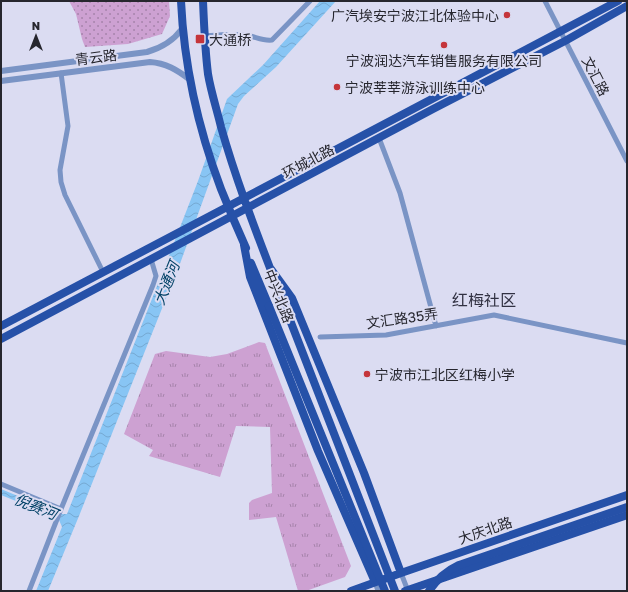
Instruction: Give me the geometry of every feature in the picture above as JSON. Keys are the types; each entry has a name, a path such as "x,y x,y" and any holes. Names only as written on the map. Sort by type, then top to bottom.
{"main road":[{"name":"中兴北路","path":"181,1 182,29 189,79 212,163 232,216 385,591"},
{"name":"中兴北路","path":"202,1 208,74 226,145 244,199 283,302 396,591"},
{"name":"环城北路","path":"1,326 618,1"},
{"name":"环城北路","path":"1,338 565,41 627,6"},
{"path":"244,245 250,277 318,452 375,582"},
{"path":"271,269 292,298 364,473 401,572"},
{"name":"大庆北路","path":"351,591 401,572 627,495"},
{"path":"429,591 444,574 455,567 627,507"},
{"path":"407,591 627,515"}],"street":[{"path":"204,36 235,35 250,36 267,41 272,40 310,1"},
{"name":"文汇路","path":"545,1 627,161"},
{"name":"青云路","path":"1,71 147,52 164,46 178,36 182,29"},
{"name":"青云路","path":"1,81 157,62 169,66 189,79"},
{"path":"61,73 68,126 60,170 61,182 65,195 103,272"},
{"path":"379,138 400,193 436,326"},
{"path":"29,591 153,285 156,276 151,259"},
{"name":"文汇路35弄","path":"320,337 386,335 494,315 627,344"},
{"path":"1,484 61,509"},
{"path":"401,572 407,591"},
{"path":"375,582 378,591"}],"green space":[{"path":"69,1 169,1 170,16 162,34 128,44 85,47 76,14"},
{"path":"259,342 265,343 351,566 345,577 306,591 298,591 276,517 249,520 249,503 252,500 272,493 270,427 236,426 220,477 149,456 153,450 124,434 155,354 166,351 210,357 227,354"}],"water":[{"path":"320,1 336,1 276,67 244,96 238,104 181,261 48,591 36,591 62,527 59,520 53,516 1,495 1,489 61,514 67,514 198,181 227,99 263,65"}],"place":[{"name":"广汽埃安宁波江北体验中心","path":"507,15"},
{"name":"大通桥","path":"200,39"},
{"name":"宁波润达汽车销售服务有限公司","path":"444,45"},
{"name":"宁波莘莘游泳训练中心","path":"337,87"},
{"name":"宁波市江北区红梅小学","path":"367,374"}],"district":[{"name":"红梅社区","path":"484,300"}],"water label":[{"name":"大通河","path":"166,283"},
{"name":"倪赛河","path":"36,506"}]}
